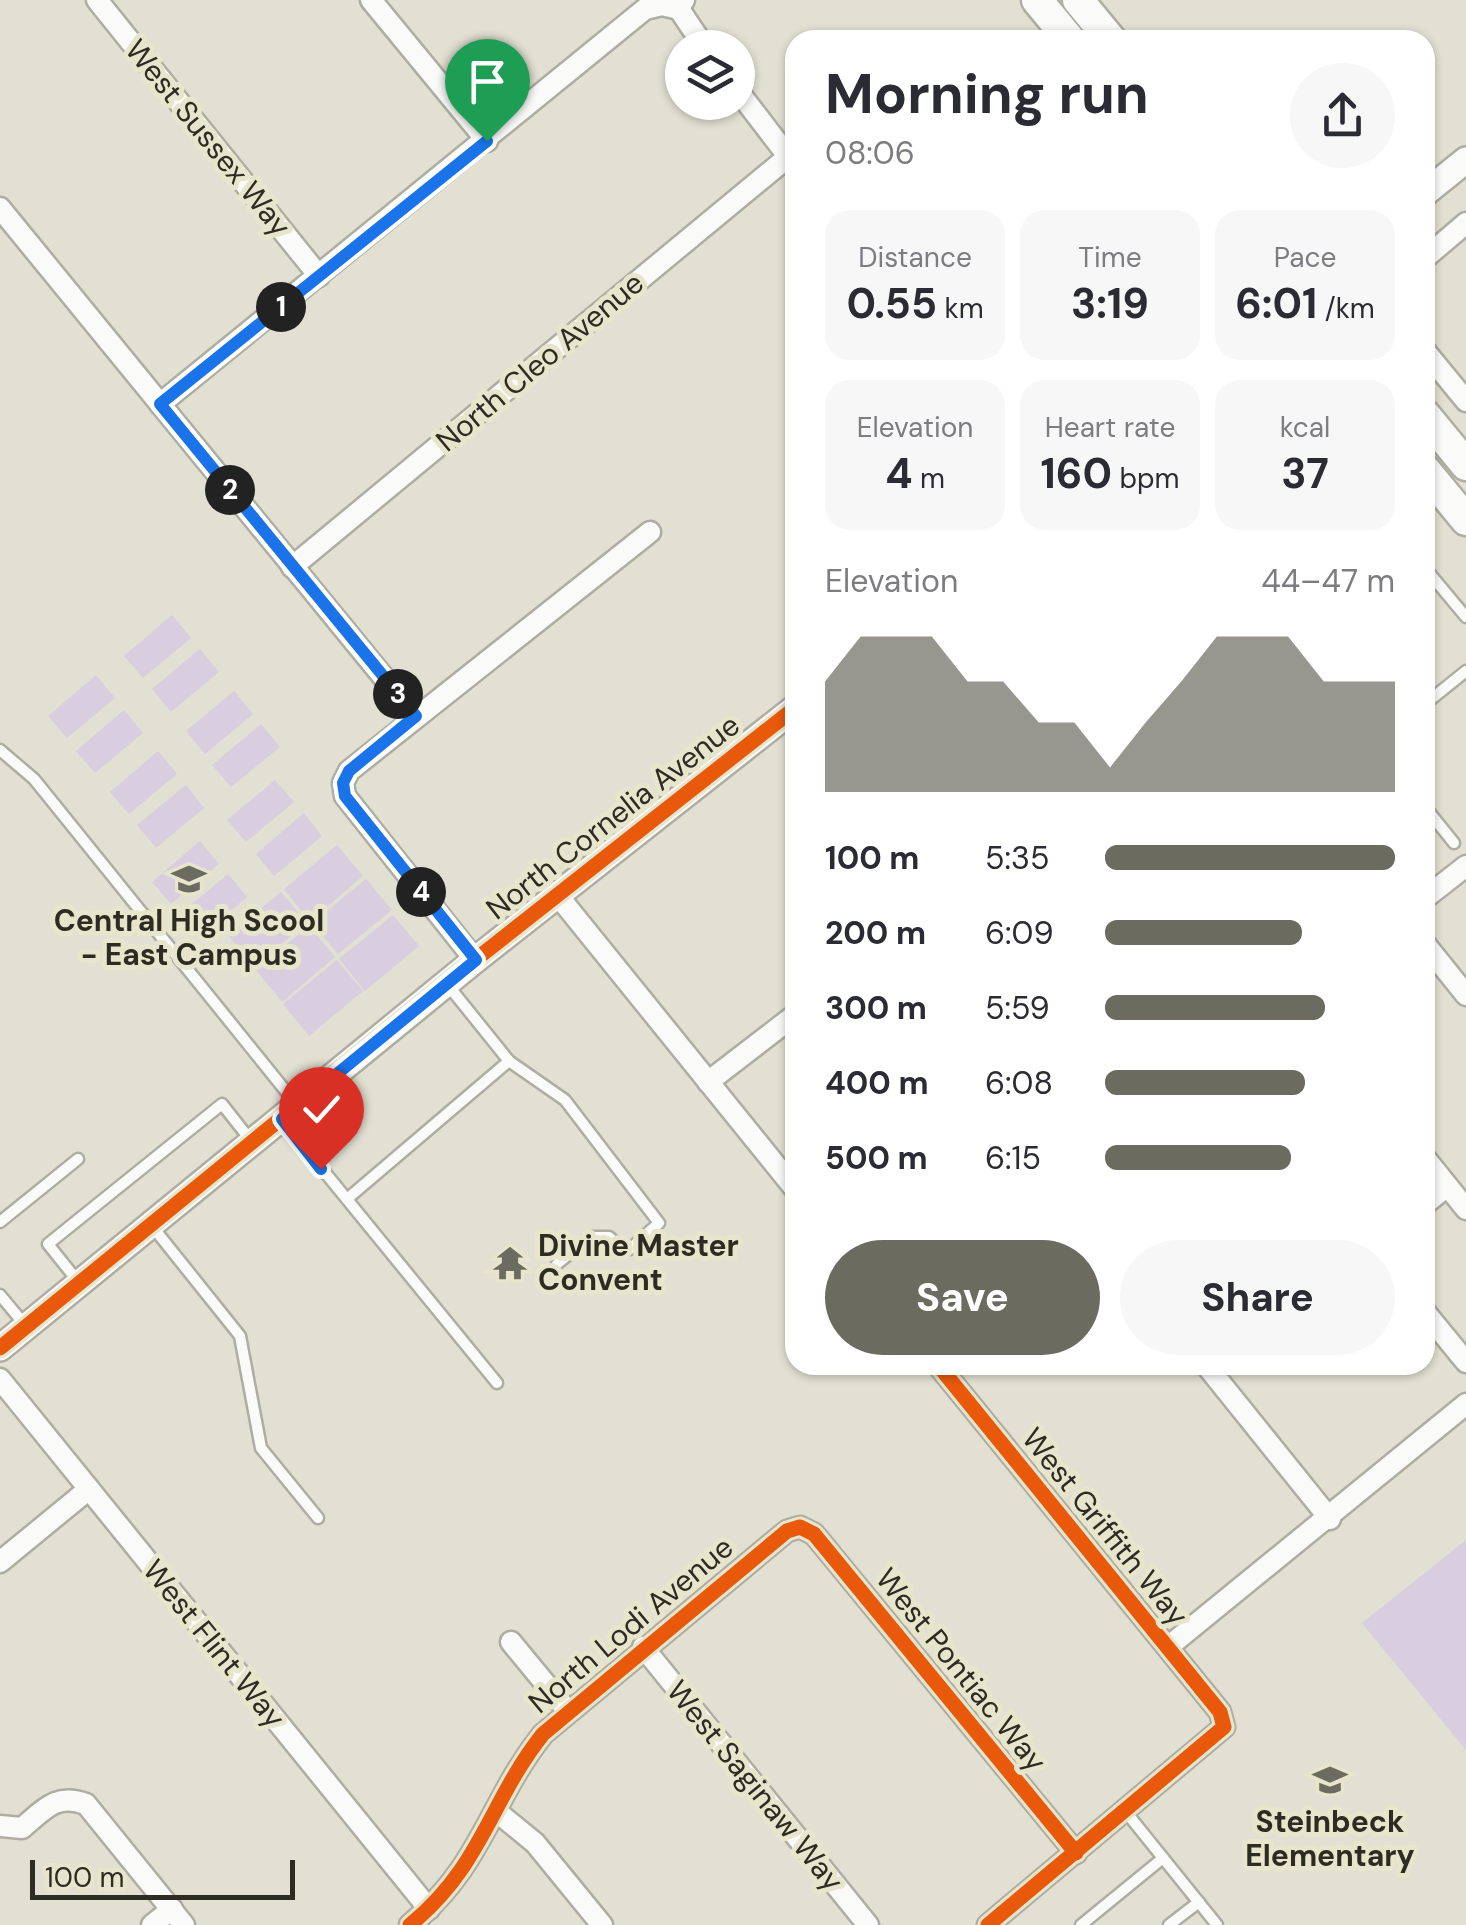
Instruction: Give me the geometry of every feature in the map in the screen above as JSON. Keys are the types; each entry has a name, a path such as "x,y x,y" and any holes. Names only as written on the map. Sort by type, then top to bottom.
{"main road":[{"path":"1037,0 1062,30"},
{"path":"1078,0 1103,30"},
{"path":"1435,427 1466,465"},
{"path":"1435,492 1466,520"}],"street":[{"name":"West Sussex Way","path":"97,0 319,276"},
{"path":"371,0 487,141"},
{"path":"160,404 646,10 681,5 695,30"},
{"path":"755,113 785,152"},
{"path":"1435,184 1466,160"},
{"name":"North Cleo Avenue","path":"292,567 785,167"},
{"path":"0,208 416,716"},
{"path":"1435,249 1466,223"},
{"path":"1435,363 1466,401"},
{"path":"476,960 345,796 343,783 349,771 416,716 650,532"},
{"name":"North Cornelia Avenue","path":"0,1348 447,983 785,716"},
{"path":"1435,890 1466,866"},
{"path":"558,897 785,1177"},
{"path":"1435,957 1466,996"},
{"path":"708,1082 785,1023"},
{"path":"1435,1171 1466,1209"},
{"path":"1435,1196 1447,1186"},
{"path":"1435,1324 1466,1362"},
{"name":"West Griffith Way","path":"946,1375 1220,1712 1224,1727 1126,1812"},
{"path":"1214,1375 1330,1518"},
{"name":"West Flint Way","path":"0,1379 429,1910"},
{"path":"1168,1648 1466,1404"},
{"path":"0,1562 89,1489"},
{"name":"North Lodi Avenue","path":"410,1925 429,1910 476,1853 521,1762 567,1710 787,1530 800,1528"},
{"name":"West Pontiac Way","path":"800,1528 814,1534 1076,1853"},
{"path":"511,1642 567,1710"},
{"name":"West Saginaw Way","path":"643,1647 868,1925"},
{"path":"0,1826 22,1828 54,1800 68,1797 86,1804 178,1917 152,1925"},
{"path":"496,1810 535,1843 602,1925"},
{"path":"996,1922 1126,1812"}],"lane":[{"path":"1435,580 1466,618"},
{"path":"1435,696 1466,671"},
{"path":"0,750 34,780 131,895 290,1112 347,1199 497,1383"},
{"path":"1435,819 1454,843"},
{"path":"447,983 509,1061 565,1100 659,1223 630,1249 624,1250 609,1237 590,1237 557,1264"},
{"path":"347,1199 479,1091 509,1061"},
{"path":"80,1284 48,1244 222,1104 253,1142"},
{"path":"0,1222 78,1160"},
{"path":"151,1226 240,1336 261,1448 318,1518"},
{"path":"0,1295 26,1326"},
{"path":"1126,1812 1218,1925"},
{"path":"1081,1925 1163,1858"},
{"path":"1170,1925 1198,1902"}],"shaded area":[{"path":"172,615 191,638 143,678 124,656"},
{"path":"200,649 219,672 171,712 152,689"},
{"path":"96,675 115,698 67,738 48,716"},
{"path":"234,691 253,714 205,754 186,731"},
{"path":"124,710 143,733 95,773 76,751"},
{"path":"261,724 280,747 231,787 212,765"},
{"path":"158,751 177,774 129,814 110,792"},
{"path":"275,780 294,802 246,842 227,820"},
{"path":"186,785 204,808 156,848 137,825"},
{"path":"304,813 322,836 274,876 256,854"},
{"path":"200,841 219,864 171,904 152,882"},
{"path":"337,845 363,876 310,921 284,889"},
{"path":"228,874 247,897 198,937 180,914"},
{"path":"366,879 392,910 338,954 312,923"},
{"path":"281,892 307,923 253,967 228,935"},
{"path":"393,915 419,946 365,991 339,959"},
{"path":"309,926 335,957 282,1002 256,970"},
{"path":"337,960 363,991 309,1036 283,1004"},
{"path":"1466,1540 1466,1750 1362,1623"}],"cycle path":[{"path":"0,1348 475,960 785,716"},
{"path":"946,1375 1220,1712 1224,1727 988,1925"},
{"path":"410,1925 454,1879 543,1734 787,1531 800,1527 814,1534 1076,1853"}],"place":[{"name":"Central High Scool - East Campus","path":"189,879"},
{"name":"Divine Master Convent","path":"510,1263"},
{"name":"Steinbeck Elementary","path":"1330,1780"}],"route":[{"path":"321,1169 282,1119 476,960 345,796 343,783 349,771 416,716 160,404 487,141"}]}
